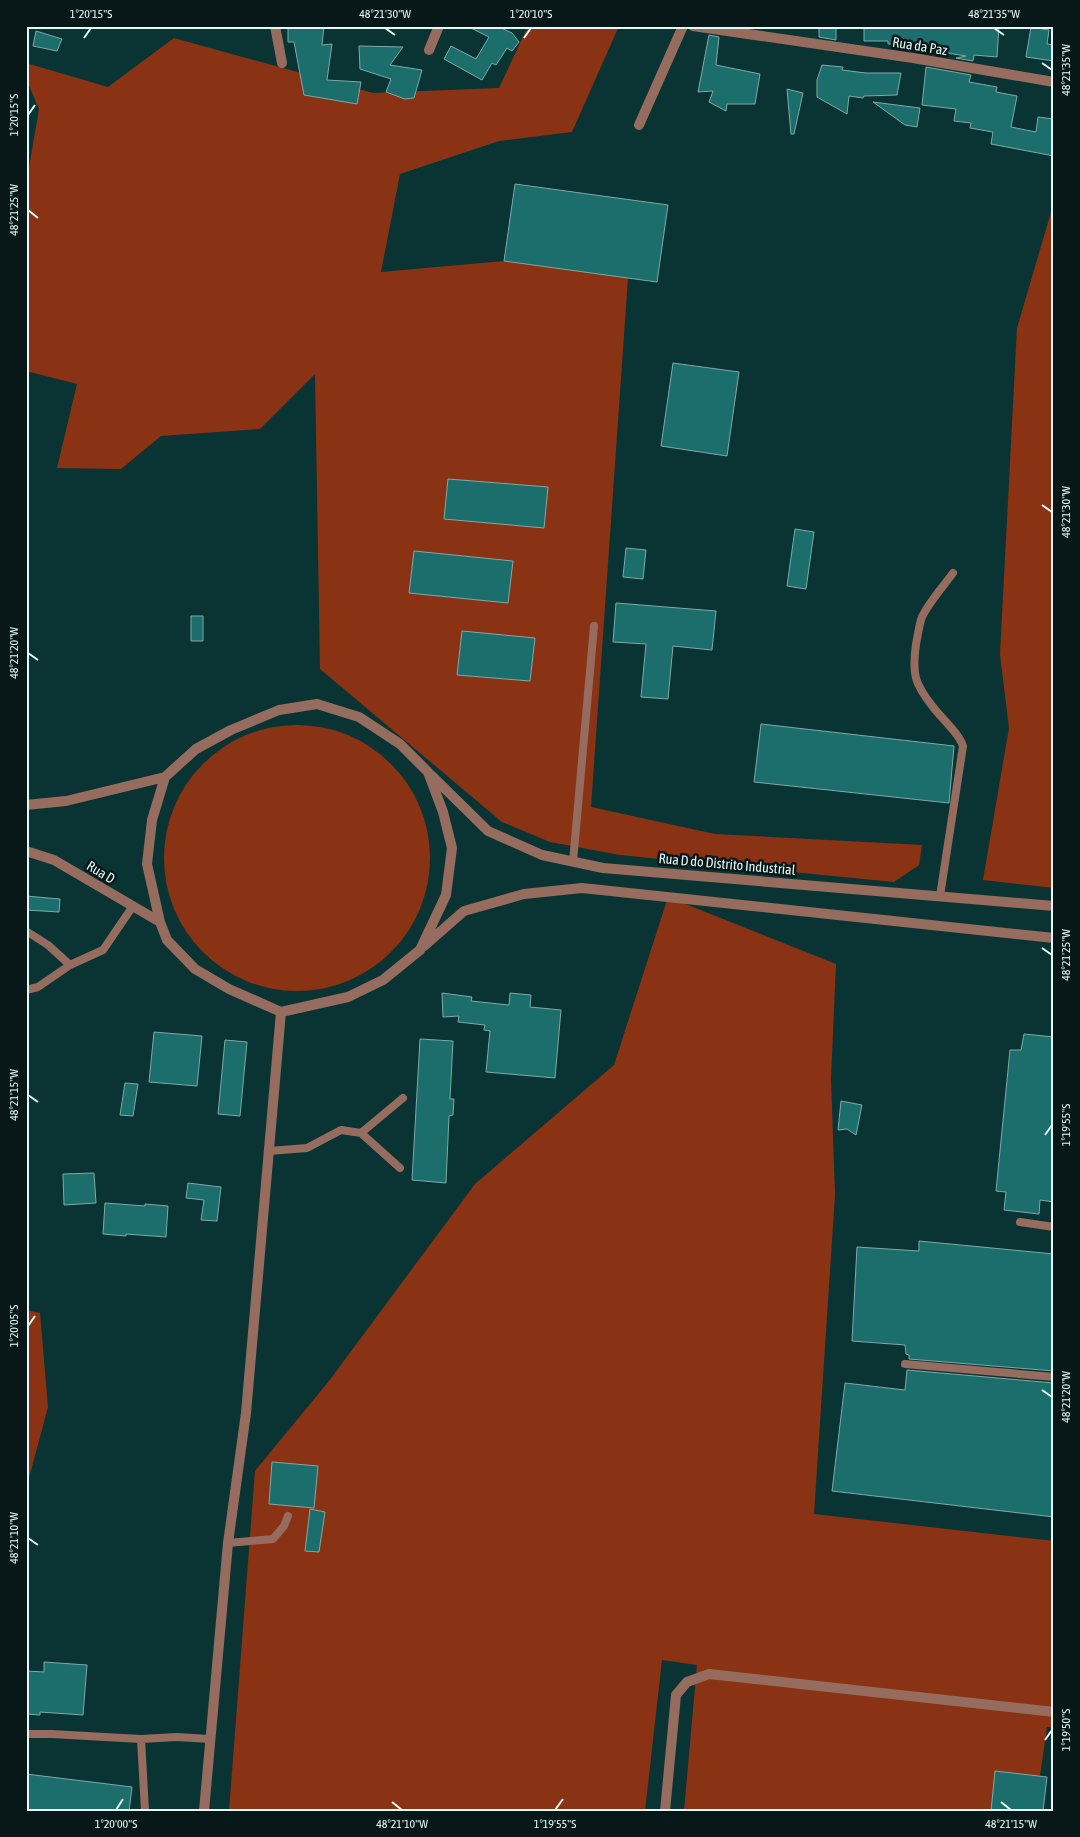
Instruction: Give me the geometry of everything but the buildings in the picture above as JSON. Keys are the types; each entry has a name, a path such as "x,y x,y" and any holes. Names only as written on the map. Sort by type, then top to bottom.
{"street":[{"path":"275,26 282,63"},
{"path":"429,50 439,26"},
{"path":"639,125 683,26"},
{"name":"Rua da Paz","path":"693,26 912,58 1054,82"},
{"name":"Rua D do Distrito Industrial","path":"165,777 196,749 231,730 279,710 317,704 359,718 400,744 488,831 542,856 603,868 1054,906"},
{"path":"420,950 446,896 452,848 443,812 428,772"},
{"path":"26,805 66,801 165,777"},
{"path":"165,777 152,820 147,864 160,922 168,940 195,968 229,989 281,1012 348,997 383,980 464,911 524,894 582,888 1054,938"},
{"name":"Rua D","path":"26,851 54,860 160,922"},
{"path":"204,1811 228,1543 246,1413 281,1012"},
{"path":"665,1811 676,1695 687,1682 708,1674 1054,1712"}],"lane":[{"path":"940,896 963,746 961,738 944,722 927,700 915,680 913,670 917,637 922,618 953,573"},
{"path":"573,862 594,626"},
{"path":"26,990 38,987 70,965 103,950 133,906"},
{"path":"26,931 48,946 70,965"},
{"path":"361,1133 403,1098"},
{"path":"269,1151 307,1148 342,1130 361,1133 400,1168"},
{"path":"1020,1222 1054,1227"},
{"path":"905,1364 1054,1377"},
{"path":"228,1543 273,1539 284,1526 288,1516"},
{"path":"26,1734 141,1740 177,1737 210,1739"},
{"path":"141,1740 145,1811"}],"shaded area":[{"path":"528,26 619,26 572,132 499,141 400,174 381,272 504,261 628,278 591,807 715,834 922,845 919,865 894,882 620,855 550,842 502,822 320,669 315,374 260,429 161,436 121,469 57,468 77,384 26,371 26,185 39,109 26,79 26,63 108,87 174,38 373,93 499,88"},
{"path":"1054,202 1054,888 983,880 1009,728 1000,654 1017,328"},
{"path":"284,725 310,725 348,735 371,747 391,764 408,784 420,807 428,832 430,858 428,884 420,909 408,932 391,952 371,969 348,981 323,989 284,991 258,985 234,975 213,961 194,942 180,921 170,897 164,871 164,845 170,819 180,795 194,774 213,755 234,741 258,731"},
{"path":"668,897 836,964 831,1078 835,1195 814,1514 1054,1541 1054,1727 1047,1727 1035,1811 684,1811 697,1665 662,1660 645,1811 229,1811 255,1471 329,1381 475,1184 614,1065"},
{"path":"26,1310 40,1313 48,1407 26,1489"}]}
